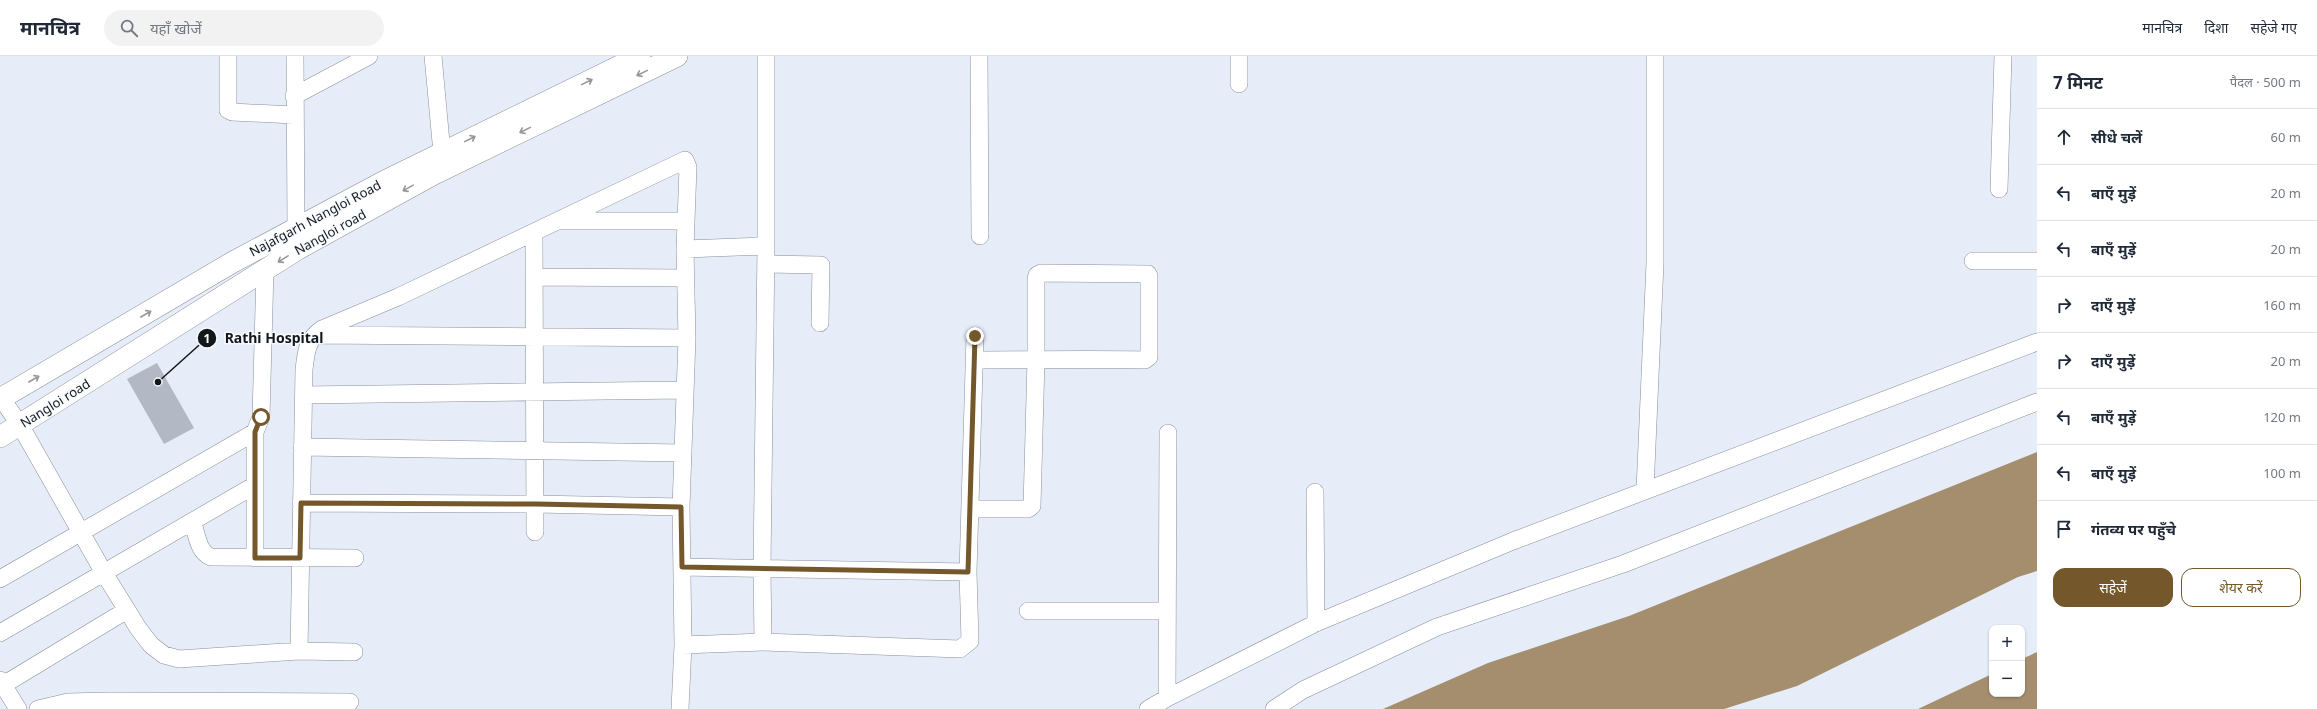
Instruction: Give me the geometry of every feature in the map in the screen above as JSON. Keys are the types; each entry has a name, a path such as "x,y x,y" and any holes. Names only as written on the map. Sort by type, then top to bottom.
{"main road":[{"name":"Najafgarh Nangloi Road","path":"1,399 233,262 296,229 339,216 442,153 640,56"},
{"name":"Nangloi road","path":"0,437 265,270 339,216 432,175 677,56"}],"street":[{"path":"228,56 228,110 232,112 294,115"},
{"path":"295,56 294,115 296,229"},
{"path":"432,56 442,153"},
{"path":"763,642 762,569 766,264 766,56"},
{"path":"979,56 980,236"},
{"path":"1238,84 1239,56"},
{"path":"1645,490 1655,263 1655,56"},
{"path":"1999,189 2003,56"},
{"path":"294,96 363,58"},
{"path":"299,652 302,447 306,348 313,335 322,329 398,297 683,159 686,160 688,167 685,249 687,338 681,507 683,645 680,709"},
{"path":"557,221 686,221"},
{"path":"534,232 533,336 535,391 535,532"},
{"path":"685,249 766,246"},
{"path":"1973,261 2037,261"},
{"path":"766,264 821,265 820,323"},
{"path":"255,558 255,432 261,417 265,270"},
{"path":"970,509 1028,509 1032,506 1036,360 1037,275 1042,273 1148,274 1149,357 1145,360 1036,360 974,360"},
{"path":"534,277 686,278"},
{"path":"313,335 687,338"},
{"path":"683,645 763,642 960,649 970,641 968,572 975,336"},
{"path":"1148,709 1167,698 1316,624 1506,544 2037,342"},
{"path":"304,394 684,390"},
{"path":"1,399 20,425 104,573 127,610 151,645 164,655 180,659 299,652 354,652"},
{"path":"1274,709 1303,690 1436,627 1637,558 2037,402"},
{"path":"0,579 82,534 255,432"},
{"path":"1167,698 1168,433"},
{"path":"302,447 683,453"},
{"path":"0,633 193,523 255,485"},
{"path":"1315,492 1316,624"},
{"path":"301,503 536,504 681,507"},
{"path":"193,523 204,554 220,557 255,558 355,558"},
{"path":"682,567 968,572"},
{"path":"18,709 2,683 127,610"},
{"path":"1028,612 1167,611"},
{"path":"38,709 68,702 109,700 350,702"}],"shaded area":[{"path":"2037,452 2037,571 2018,577 1797,686 1724,709 1383,709 1488,663 1629,616"},
{"path":"2037,652 2037,709 1918,709 1989,675 1989,697 2025,697 2025,658"}],"building":[{"path":"157,363 194,428 164,444 127,379"}],"place":[{"name":"Rathi Hospital","path":"158,382"}],"route":[{"path":"261,417 259,427 255,432 255,558 300,558 301,503 536,504 681,507 682,567 968,572 975,336"}]}
